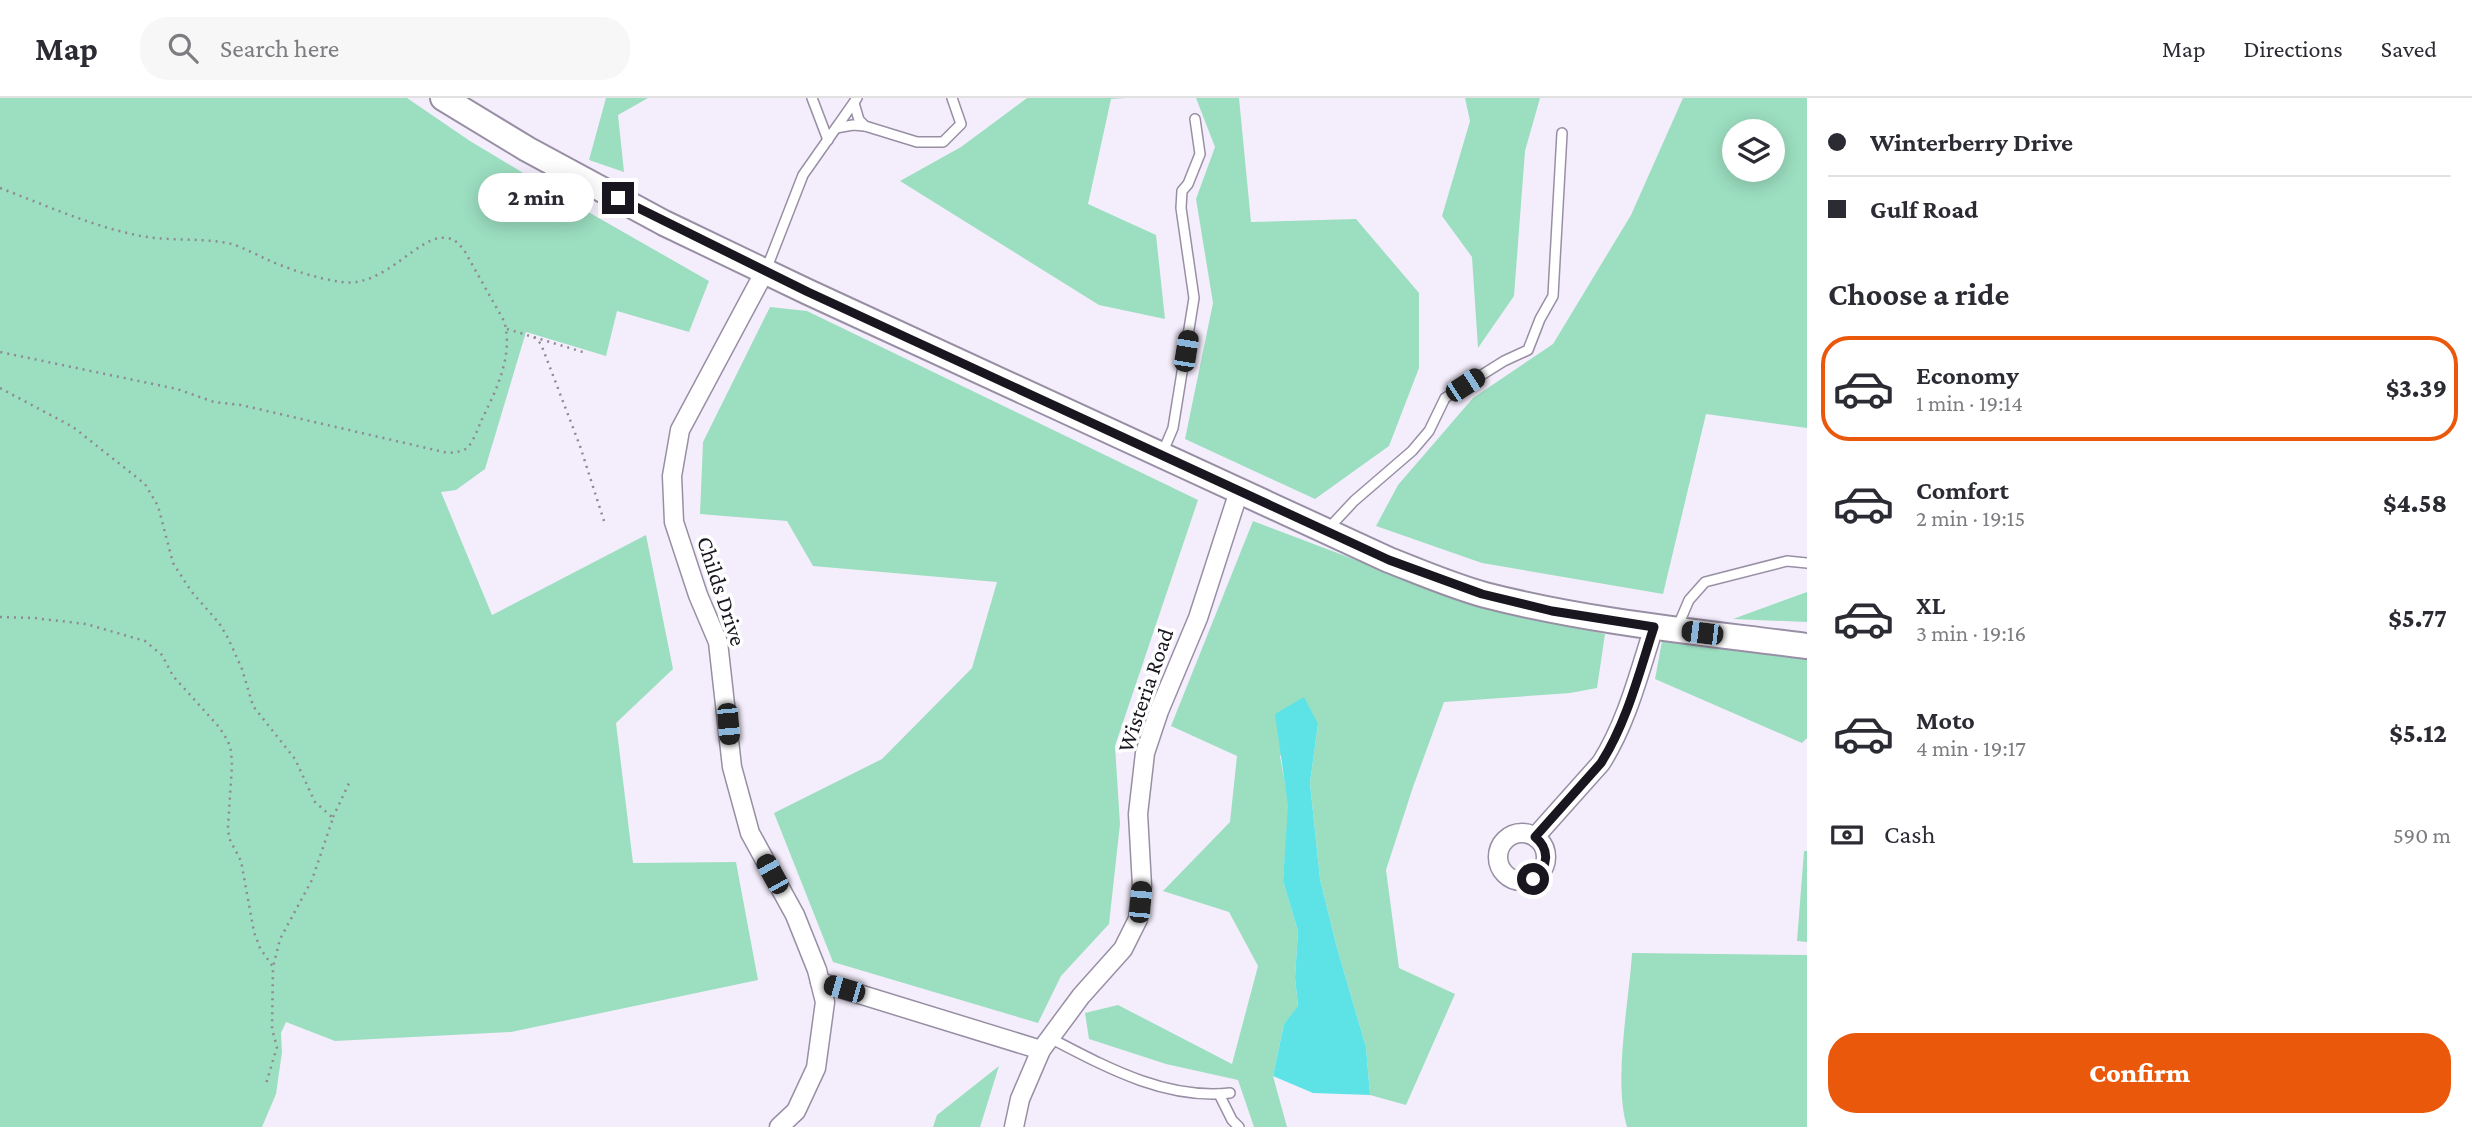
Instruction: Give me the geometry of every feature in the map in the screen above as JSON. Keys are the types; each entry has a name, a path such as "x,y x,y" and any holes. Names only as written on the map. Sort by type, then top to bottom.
{"street":[{"path":"447,99 596,186 765,271 1389,560 1482,594 1552,611 1807,646"},
{"name":"Childs Drive","path":"765,271 680,430 672,476 674,522 698,594 718,642 732,767 750,833 795,915 825,1002 817,1068 796,1111 779,1127"},
{"name":"Wisteria Road","path":"1014,1127 1020,1098 1045,1044 1081,996 1123,949 1138,919 1142,886 1138,814 1145,753 1159,711 1198,618 1239,491"},
{"path":"1535,837 1609,751 1665,628"},
{"path":"820,982 1045,1044"}],"lane":[{"path":"812,98 828,140"},
{"path":"836,128 865,126 917,142 943,142 961,124 952,98"},
{"path":"765,271 803,175 856,101"},
{"path":"856,101 859,120 865,126"},
{"path":"1161,456 1173,428 1194,298 1181,208 1182,191 1188,184 1200,154 1195,119"},
{"path":"1325,531 1354,501 1412,451 1429,431 1445,398 1504,361 1528,350 1553,296 1562,133"},
{"path":"1665,628 1705,582 1787,561 1807,563"},
{"path":"1045,1044 1136,1080 1206,1096 1230,1093"},
{"path":"1219,1094 1232,1120 1240,1127"}],"path":[{"path":"0,188 102,226 139,235 233,245 268,260 341,282 358,283 373,277 426,243 448,237 464,250 506,329 502,374 486,411 468,447 448,453 241,405 214,402 177,388 0,352"},
{"path":"506,329 586,353"},
{"path":"534,337 545,354 604,521"},
{"path":"0,388 73,427 145,484 158,506 173,564 191,591 219,623 242,669 253,706 295,759 315,802 332,818"},
{"path":"0,617 86,624 145,641 162,655 173,676 219,727 232,751 229,838 241,861 254,932 260,948 273,967"},
{"path":"266,1084 276,1046 272,1029 273,967 280,939 312,880 332,818 351,779"}],"green space":[{"path":"0,98 407,98 470,141 709,281 689,332 617,311 606,356 526,332 485,469 456,490 441,492 492,615 646,535 673,669 616,723 633,863 736,862 758,980 511,1032 335,1041 286,1022 281,1033 282,1052 276,1094 262,1127 0,1127"},
{"path":"606,98 648,98 618,115 624,172 589,160"},
{"path":"1027,98 1125,98 1111,99 1088,204 1156,235 1165,319 1099,305 900,181 961,147"},
{"path":"1196,98 1239,98 1251,222 1356,219 1419,293 1419,368 1389,446 1315,499 1185,439 1213,303 1196,199 1215,147"},
{"path":"1465,98 1540,98 1525,151 1514,296 1478,348 1472,257 1442,216 1470,121"},
{"path":"1683,98 1807,98 1807,428 1706,414 1663,594 1482,563 1376,526 1398,485 1473,398 1553,344 1631,215"},
{"path":"770,307 807,311 1198,500 1115,746 1120,824 1109,924 1061,976 1038,1023 833,962 774,813 882,759 972,668 997,582 813,566 787,521 700,514 703,442"},
{"path":"1253,521 1467,602 1605,634 1597,688 1570,693 1444,702 1386,870 1399,968 1455,994 1406,1105 1370,1095 1366,1047 1320,879 1310,783 1318,724 1280,756 1289,806 1283,881 1298,931 1295,978 1298,1007 1284,1024 1273,1076 1287,1127 1254,1127 1238,1080 1166,1064 1089,1039 1085,1013 1118,1005 1232,1064 1258,966 1229,912 1163,891 1230,822 1237,756 1171,726"},
{"path":"1807,592 1807,622 1733,619"},
{"path":"1662,641 1807,658 1807,738 1802,743 1655,679"},
{"path":"1804,851 1807,851 1807,942 1797,941"},
{"path":"1632,953 1807,955 1807,1127 1627,1127 1621,1087"},
{"path":"999,1066 980,1127 933,1127 937,1115"}],"water":[{"path":"1304,697 1318,724 1310,783 1320,879 1366,1047 1370,1095 1313,1093 1273,1076 1284,1024 1298,1006 1295,978 1298,931 1283,881 1288,806 1275,714"}],"route":[{"path":"618,198 808,292 1389,560 1482,594 1552,611 1654,627 1621,727 1609,751 1535,837 1544,848 1546,862 1533,879"}]}
